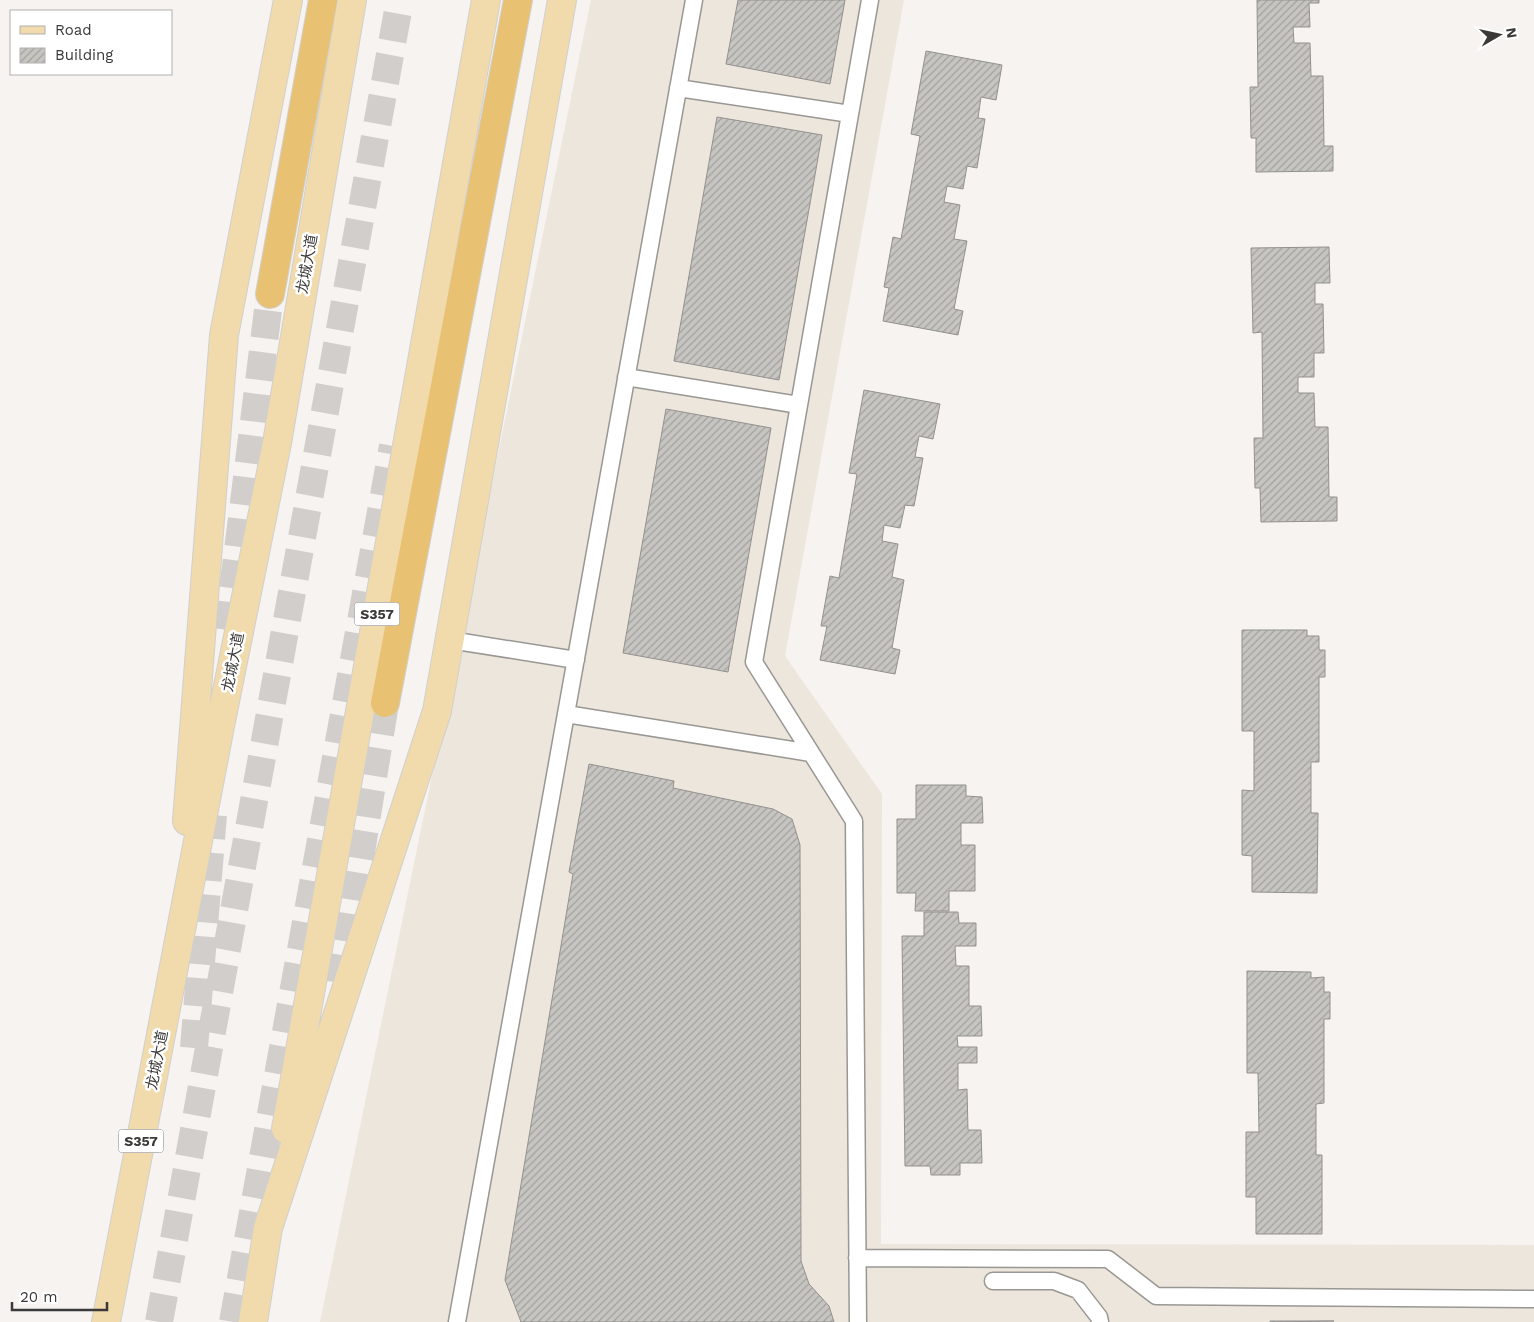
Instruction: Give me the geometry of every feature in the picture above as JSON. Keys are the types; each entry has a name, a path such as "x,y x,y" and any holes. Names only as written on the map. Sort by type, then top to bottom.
{"highway":[{"path":"270,294 323,0"},
{"path":"386,703 518,0"}],"main road":[{"path":"177,960 224,335 288,0"},
{"name":"龙城大道","path":"106,1322 177,960 220,726 277,443 352,0"},
{"name":"S357","path":"253,1322 268,1228 486,0"},
{"path":"268,1228 437,711 562,0"}],"lane":[{"path":"456,1322 694,0"},
{"path":"858,1322 854,821 754,662 870,0"},
{"path":"678,88 850,114"},
{"path":"626,378 799,405"},
{"path":"450,640 576,660"},
{"path":"566,714 811,753"},
{"path":"857,1258 1108,1259 1156,1296 1534,1299"},
{"path":"993,1282 1054,1281 1078,1290 1099,1317 1100,1322"}],"shaded area":[{"path":"591,0 904,0 785,656 882,794 881,1244 1534,1245 1534,1322 320,1322"}],"building":[{"path":"738,0 845,0 830,84 726,64"},
{"path":"1257,0 1319,0 1319,3 1309,3 1310,27 1293,27 1294,43 1310,43 1311,76 1323,76 1324,146 1333,146 1333,171 1256,172 1256,138 1251,138 1250,87 1258,87"},
{"path":"926,51 1002,65 996,100 981,97 978,118 985,119 977,168 967,166 963,189 947,186 944,202 960,205 954,239 967,241 954,309 963,311 958,335 883,321 889,288 884,287 893,237 901,239 920,136 911,134"},
{"path":"717,117 822,135 779,380 674,361"},
{"path":"1329,247 1330,283 1315,283 1315,304 1323,304 1324,353 1314,353 1314,377 1298,377 1298,393 1314,393 1315,427 1328,427 1329,497 1337,497 1337,521 1261,522 1260,488 1255,488 1254,438 1263,438 1262,332 1253,333 1251,248"},
{"path":"864,390 940,404 933,439 919,436 915,457 923,458 914,506 905,505 900,528 884,525 882,541 898,544 892,577 904,580 892,648 900,650 895,674 820,660 827,626 821,626 830,576 839,578 857,474 849,473"},
{"path":"666,409 771,428 728,672 623,653"},
{"path":"1242,630 1307,630 1307,636 1319,636 1319,650 1325,650 1325,677 1319,677 1319,762 1311,762 1311,813 1318,813 1317,893 1252,892 1252,856 1242,855 1242,790 1254,791 1254,731 1242,731"},
{"path":"589,764 674,781 673,788 773,809 792,819 800,845 801,1261 809,1284 829,1306 834,1322 521,1322 505,1280 573,874 569,872"},
{"path":"916,785 966,785 966,796 982,797 983,823 961,823 961,845 975,845 975,891 949,891 949,911 915,911 916,893 897,893 897,819 916,819"},
{"path":"924,912 958,912 959,923 976,923 976,946 955,946 956,966 969,966 969,1006 981,1006 982,1036 957,1036 958,1047 977,1047 977,1063 958,1063 958,1090 967,1089 968,1130 981,1130 982,1163 960,1163 960,1175 931,1175 930,1166 905,1166 902,936 924,936"},
{"path":"1247,971 1311,972 1311,978 1324,977 1324,992 1330,992 1330,1019 1324,1019 1324,1103 1316,1104 1316,1155 1322,1155 1322,1234 1256,1234 1256,1197 1246,1197 1246,1132 1259,1132 1258,1073 1247,1073"},
{"path":"1270,1321 1334,1321 1270,1322"}],"tunnel":[{"path":"159,1322 400,0"},
{"path":"228,630 270,294"},
{"path":"233,1322 393,446"},
{"path":"340,983 385,703"},
{"path":"194,1048 213,815"}]}
